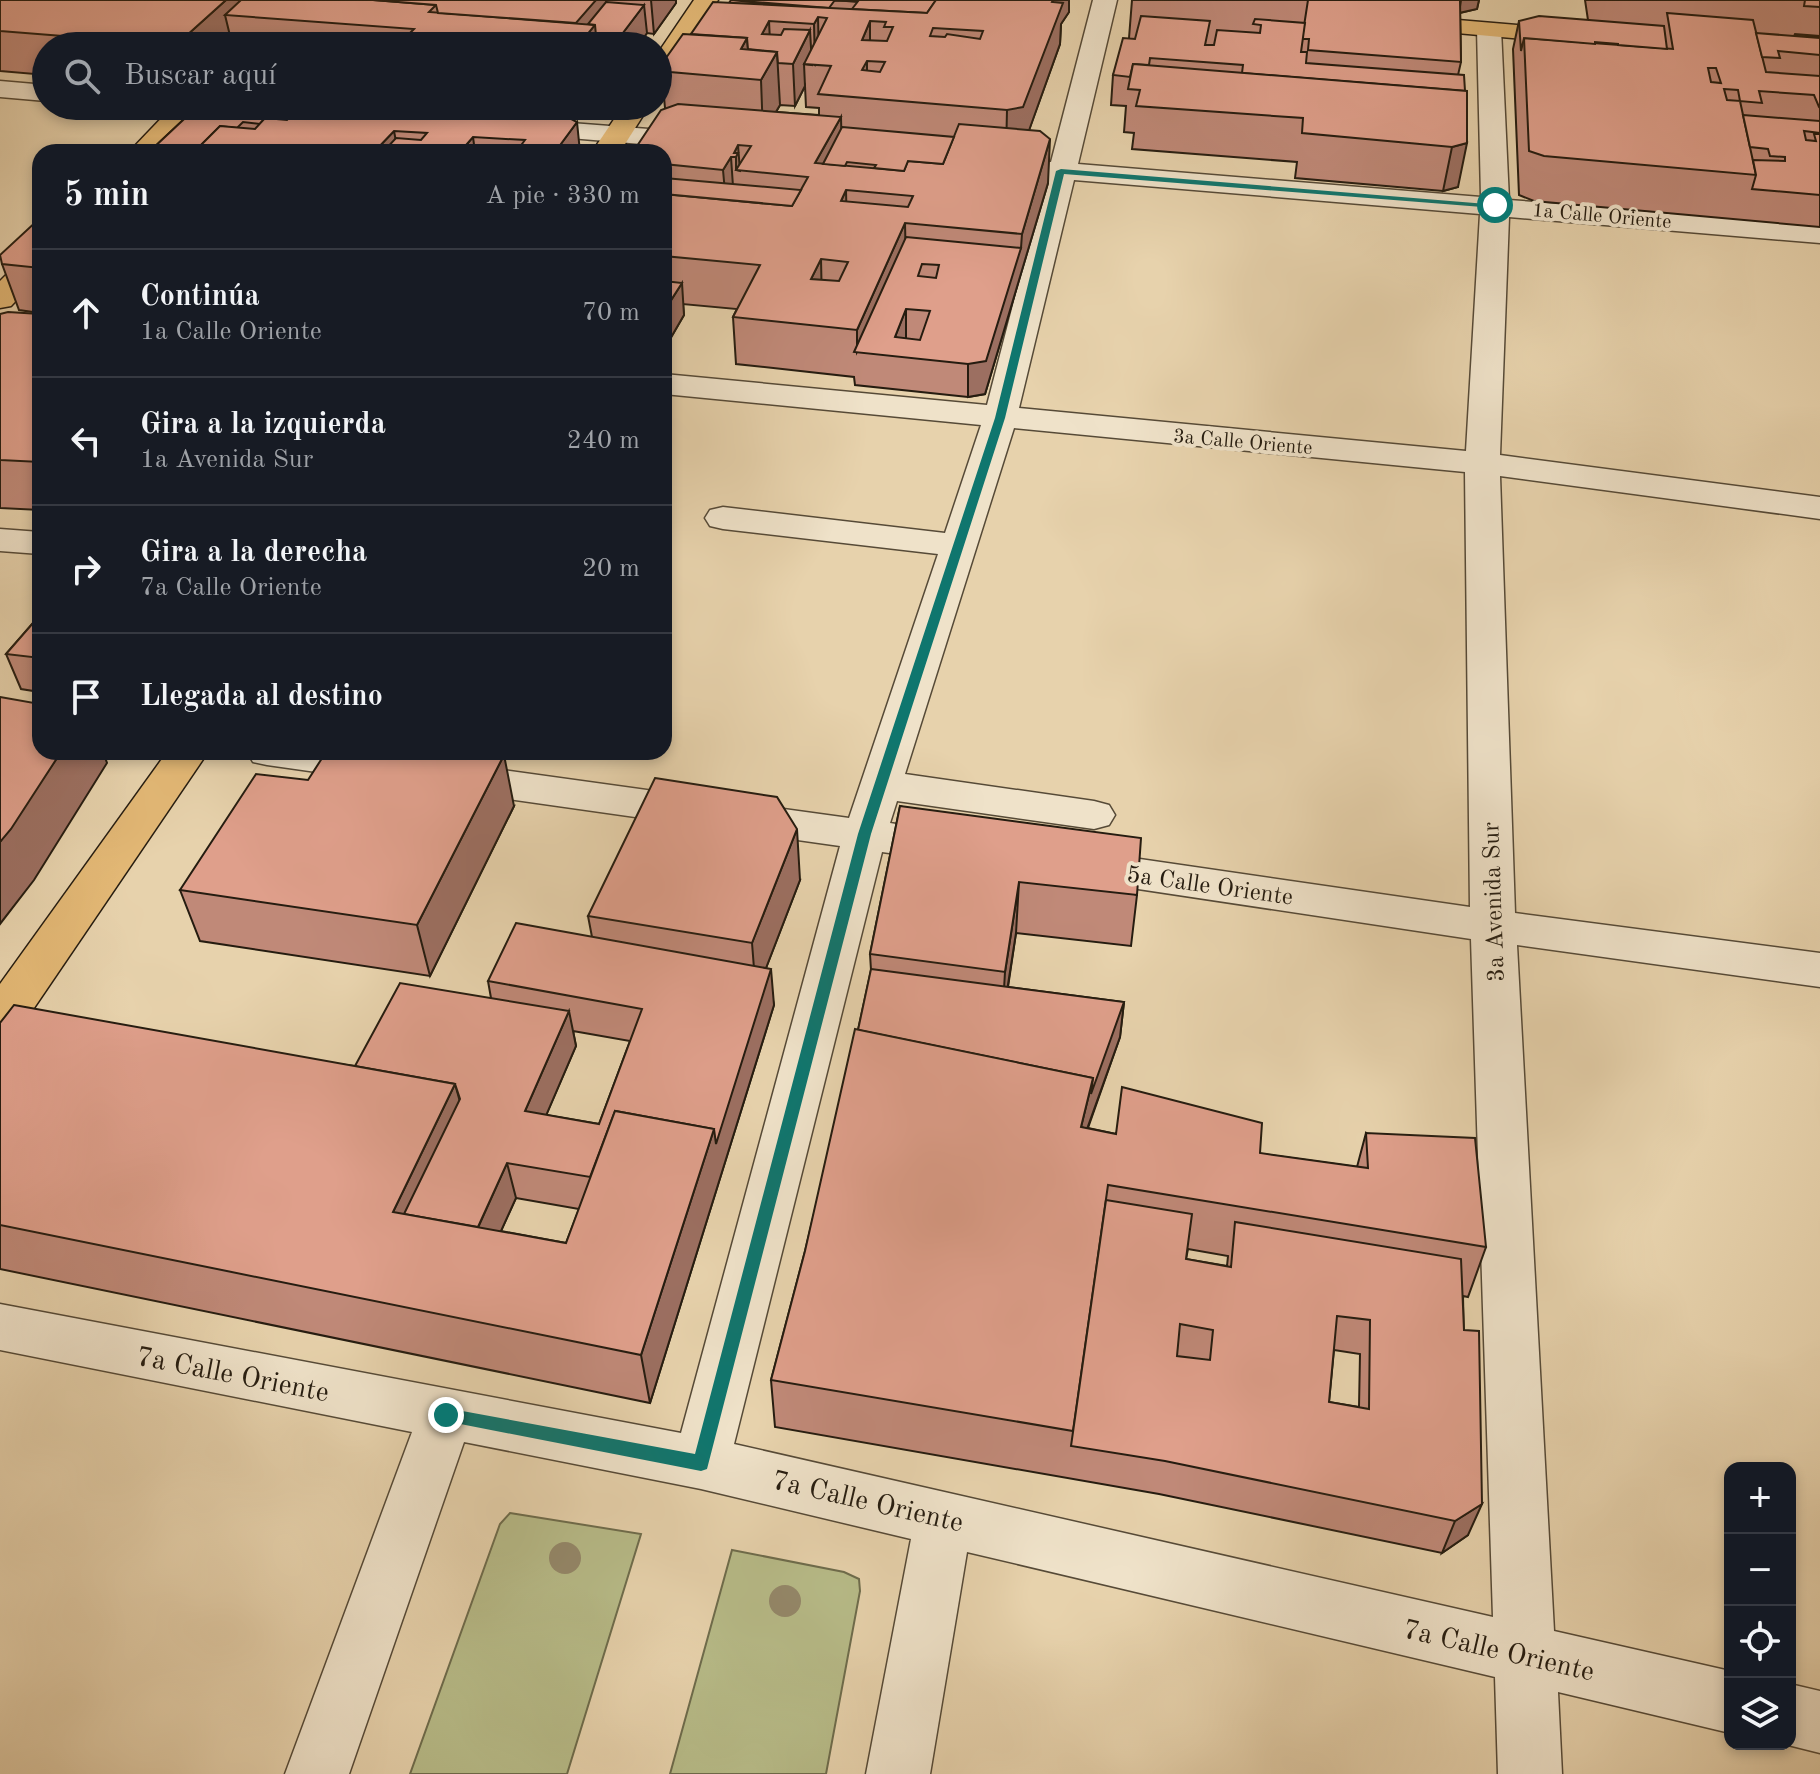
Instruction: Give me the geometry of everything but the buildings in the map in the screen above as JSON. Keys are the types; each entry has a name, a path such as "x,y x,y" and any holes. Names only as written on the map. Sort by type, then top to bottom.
{"main road":[{"path":"672,51 706,0"},
{"path":"1381,20 1502,20 1601,38"},
{"path":"151,144 174,120"},
{"path":"612,143 627,120"},
{"path":"4,316 32,271"},
{"path":"0,1020 182,760"}],"street":[{"path":"701,1463 865,834 1000,418 1105,0"},
{"name":"3a Avenida Sur","path":"1502,20 1482,463 1493,926 1530,1774"},
{"path":"0,89 32,92"},
{"path":"497,125 612,143 729,143"},
{"name":"1a Calle Oriente","path":"966,163 1820,234"},
{"name":"3a Calle Oriente","path":"672,385 1482,463 1820,508"},
{"path":"723,518 958,545"},
{"path":"0,540 32,542"},
{"path":"325,760 990,852"},
{"path":"880,785 1094,815"},
{"name":"5a Calle Oriente","path":"1037,859 1820,970"},
{"name":"7a Calle Oriente","path":"0,1327 701,1463 1724,1701"},
{"path":"317,1774 446,1415"},
{"path":"898,1774 944,1517"},
{"path":"1796,1716 1820,1722"}],"green space":[{"path":"510,1513 641,1534 567,1774 410,1774 500,1524"},
{"path":"732,1550 844,1572 859,1579 860,1591 826,1774 670,1774"}],"route":[{"path":"446,1415 701,1463 865,834 1000,418 1061,171 1495,205"}]}
